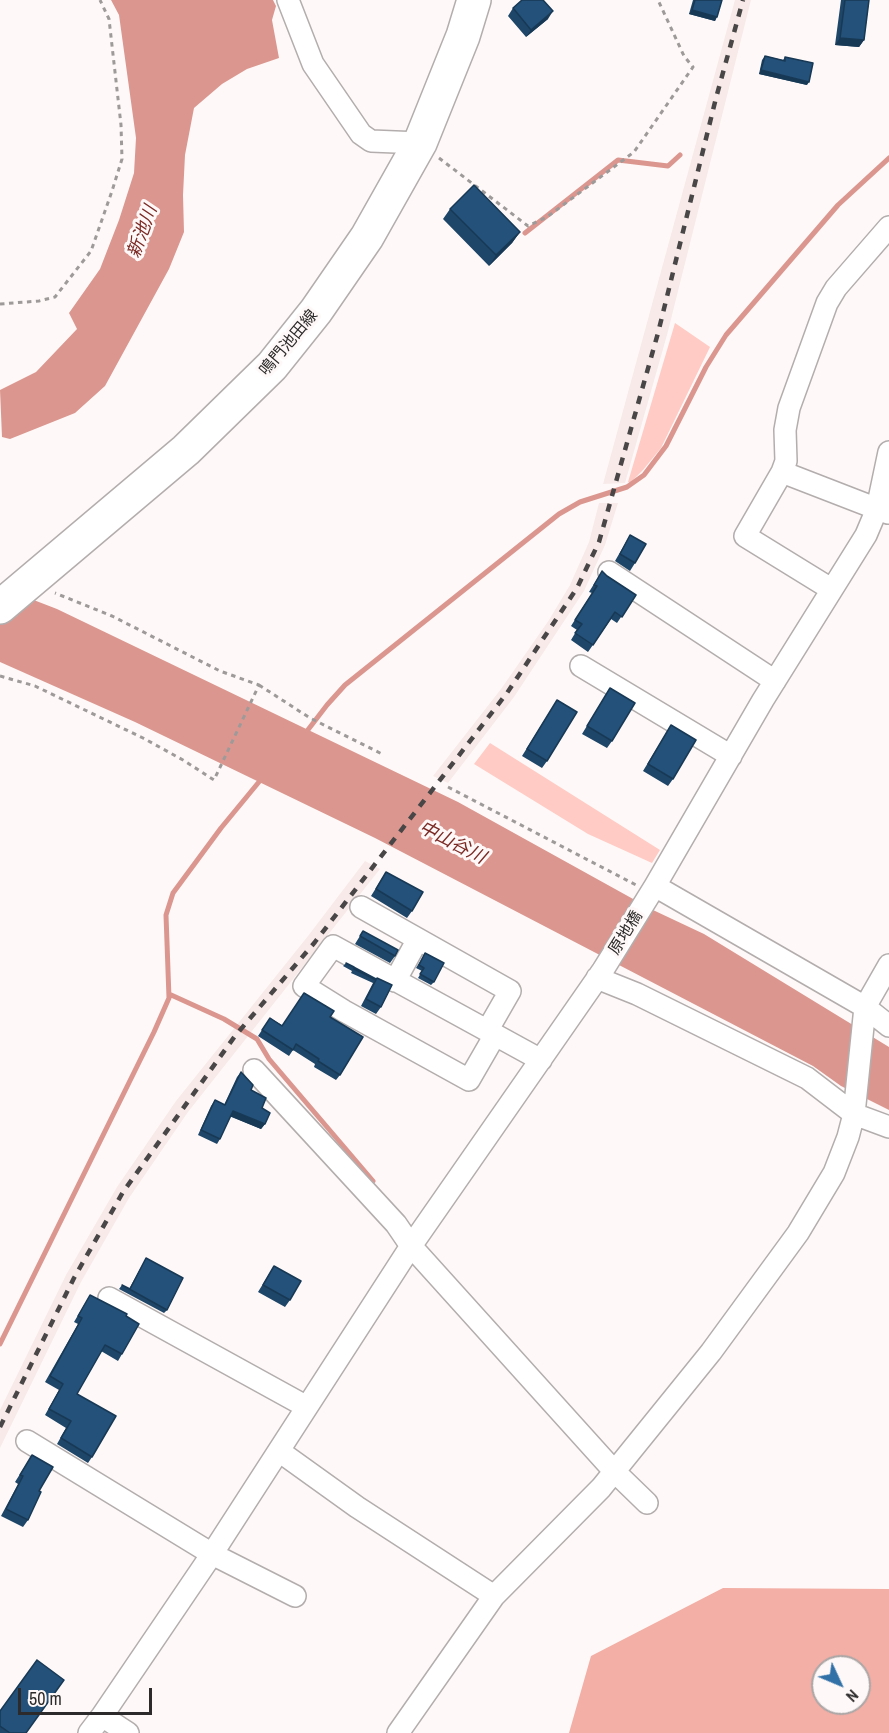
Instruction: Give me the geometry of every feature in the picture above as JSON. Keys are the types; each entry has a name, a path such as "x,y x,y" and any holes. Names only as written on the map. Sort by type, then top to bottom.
{"main road":[{"name":"鳴門池田線","path":"17,592 186,450 272,366 316,312 367,237 420,143 463,36 474,0"}],"street":[{"path":"288,0 313,64 361,134 371,141 420,143"},
{"path":"831,589 745,537 786,461 785,430 789,408 827,303 889,227"},
{"name":"原地橋","path":"89,1733 212,1554 411,1246 600,974 831,589 883,511 889,452"},
{"path":"782,472 883,511"},
{"path":"609,572 775,681"},
{"path":"581,666 731,756"},
{"path":"651,892 863,1014 889,1026"},
{"path":"361,907 510,991 491,1033 469,1080 344,1011 304,986 333,946 395,981 491,1033 541,1060"},
{"path":"395,981 418,939"},
{"path":"398,1733 494,1596 602,1488 711,1352 798,1233 834,1173 854,1108 863,1014 889,965"},
{"path":"600,974 807,1078 889,1127"},
{"path":"254,1070 396,1224 411,1246 614,1472 647,1503"},
{"path":"109,1298 307,1407"},
{"path":"27,1441 212,1554 295,1596"},
{"path":"279,1451 357,1508 494,1596"},
{"path":"102,1716 128,1733"}],"path":[{"path":"0,304 39,301 55,297 91,251 116,181 123,159 121,125 109,19 100,0"},
{"path":"420,143 528,226 547,217 634,152 693,67 679,46 658,0"},
{"path":"17,592 112,616 220,671 259,686 310,718 384,754"},
{"path":"0,676 35,686 143,738 214,780 259,686"},
{"path":"448,788 651,892"}],"shaded area":[{"path":"735,0 751,0 667,335 625,483 603,484"},
{"path":"675,323 710,347 661,448 630,483 628,482"},
{"path":"599,503 618,503 605,545 584,591 514,697 448,783 433,776 501,689 549,620 570,585 589,542"},
{"path":"490,743 660,850 652,863 588,834 474,764"},
{"path":"365,861 380,869 188,1112 129,1198 81,1282 0,1448 0,1410 66,1275 117,1187 176,1101"},
{"path":"723,1588 889,1589 889,1733 569,1733 591,1656"}],"water":[{"name":"新池川","path":"111,0 273,0 276,6 272,20 279,58 247,69 222,84 194,108 185,155 184,232 169,269 105,386 75,413 10,439 2,437 0,390 36,372 77,329 69,313 100,269 134,173 136,138 119,15"},
{"name":"中山谷川","path":"0,587 57,609 458,802 653,910 704,934 889,1047 889,1110 841,1086 813,1066 375,838 135,722 0,662"}],"building":[{"path":"522,0 543,0 553,11 531,30 513,8"},
{"path":"695,0 722,0 717,17 692,10"},
{"path":"845,0 869,0 864,40 840,38"},
{"path":"765,56 785,61 785,57 813,63 809,82 761,70"},
{"path":"474,185 520,232 496,255 450,209"},
{"path":"630,535 646,544 635,563 620,554"},
{"path":"602,571 636,595 622,617 615,612 593,645 575,633 582,624 575,620 597,586 594,585"},
{"path":"610,688 635,703 612,741 587,726"},
{"path":"557,700 577,712 547,761 527,749"},
{"path":"671,725 696,740 673,779 648,764"},
{"path":"386,872 423,892 412,911 376,889"},
{"path":"363,931 398,950 395,956 360,936"},
{"path":"425,953 444,963 434,982 420,974 424,968 419,965"},
{"path":"354,967 376,979 376,980 354,969"},
{"path":"377,978 392,985 381,1007 366,999"},
{"path":"304,993 334,1011 330,1017 363,1037 340,1075 296,1044 293,1050 262,1030 270,1018 282,1026"},
{"path":"241,1072 253,1085 251,1090 266,1098 262,1108 270,1113 265,1124 233,1111 220,1139 201,1130 215,1100 225,1105"},
{"path":"146,1258 183,1278 167,1310 122,1285 130,1289"},
{"path":"274,1266 301,1281 290,1300 263,1285"},
{"path":"90,1295 127,1314 126,1316 139,1324 122,1354 105,1345 77,1394 116,1416 92,1457 61,1438 71,1421 49,1409 63,1384 50,1376 82,1318 78,1316"},
{"path":"32,1455 53,1467 39,1491 41,1492 28,1520 6,1509 23,1476 20,1475"},
{"path":"37,1660 64,1680 26,1733 10,1733 0,1726 0,1711"}],"waterway":[{"path":"525,233 618,160 668,166 680,155"},
{"path":"304,735 345,685 559,514 580,502 627,487 644,475 666,446 706,367 726,335 838,205 889,158"},
{"path":"0,1344 169,998 166,915 173,893 221,828 263,777"},
{"path":"169,994 224,1019 257,1039 269,1059 373,1181"}],"railway":[{"path":"0,1427 74,1278 123,1192 235,1036 315,942 507,693 577,588 599,542 658,333 716,98 743,0"}]}
